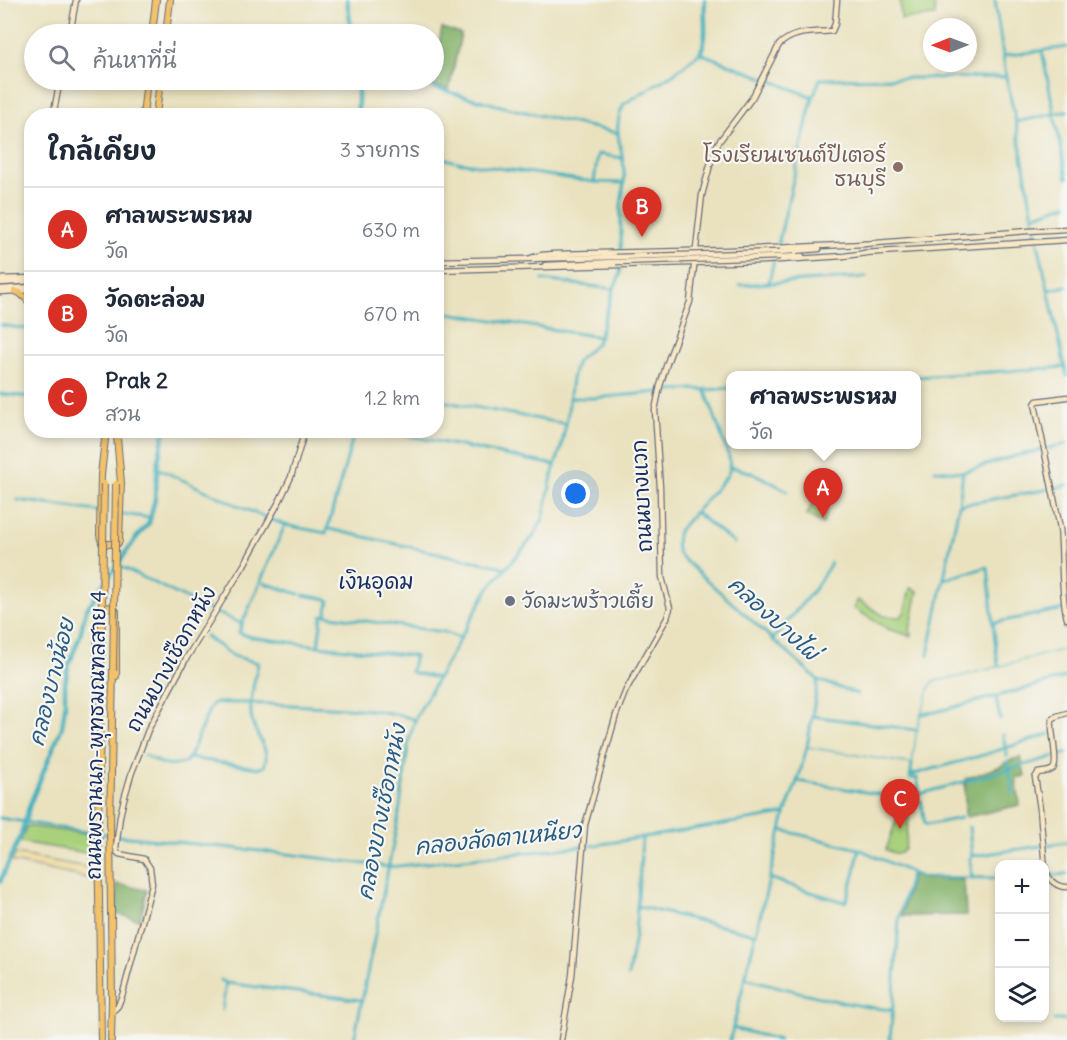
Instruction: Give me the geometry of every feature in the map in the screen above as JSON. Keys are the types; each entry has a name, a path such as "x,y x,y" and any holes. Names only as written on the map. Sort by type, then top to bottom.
{"main road":[{"path":"72,24 76,0"},
{"path":"153,24 156,0"},
{"path":"167,24 170,0"},
{"name":"ถนนบางแวก","path":"561,1040 572,975 585,825 616,715 626,690 667,618 670,608 662,577 660,480 655,417 660,386 690,305 702,195 715,148 752,98 777,47 786,38 800,33 832,31 835,24 837,0"},
{"path":"55,108 58,90"},
{"path":"144,108 146,90"},
{"path":"157,108 159,90"},
{"path":"444,270 764,261 781,256 865,244 1067,229"},
{"path":"684,251 691,248 698,239"},
{"path":"444,261 781,256 1067,240"},
{"path":"537,267 615,258 632,253 865,244"},
{"path":"719,263 708,261 705,257 708,253 720,250"},
{"path":"662,252 679,253 684,256 680,261 667,264"},
{"path":"682,264 694,275 700,267 710,263"},
{"path":"1,280 24,279"},
{"path":"1,280 24,297"},
{"path":"0,291 24,283"},
{"path":"0,291 24,288"},
{"path":"1066,613 1060,528 1035,402 1067,397"},
{"path":"105,439 101,475 100,535 102,543 114,544 119,541 121,489 118,438"},
{"name":"ถนนพรานนก-พุทธมณฑลสาย 4","path":"114,1040 110,826 118,438"},
{"name":"ถนนบางเชือกหนัง","path":"112,1014 121,998 152,885 147,862 141,858 119,854 116,848 120,816 131,775 148,730 183,665 267,525 291,477 303,438"},
{"name":"ถนนพรานนก-พุทธมณฑลสาย 4","path":"100,1040 98,824 105,439"},
{"path":"99,710 97,696 98,614 100,608 111,608 116,611 117,616 114,709 111,724"},
{"path":"1067,712 1052,719 1055,766 1053,769 1038,773 1035,778 1044,862 1048,876 1057,886 1067,886"},
{"path":"112,998 121,998"}],"green space":[{"path":"900,0 934,0 935,16 901,19"},
{"path":"444,29 461,34 449,90 444,89"},
{"path":"816,496 830,500 823,524 807,515"},
{"path":"910,588 918,591 910,630 911,636 888,629 853,608 858,600 884,616 901,617 905,611"},
{"path":"1021,757 1025,776 1016,778 1020,805 967,817 965,815 965,779"},
{"path":"882,796 904,800 909,818 905,849 901,853 886,850 900,809 882,800"},
{"path":"27,826 94,835 93,854 20,842"},
{"path":"912,874 923,879 964,880 966,915 903,916"},
{"path":"117,884 147,890 140,920 117,914"}],"sand":[{"path":"15,854 93,868 92,879 12,862"}],"waterway":[{"name":"คลองบางน้อย","path":"347,0 351,24"},
{"name":"คลองบางเชือกหนัง","path":"700,53 705,34 705,0"},
{"path":"995,0 1006,77 1036,234 1067,376"},
{"path":"1003,56 1067,47"},
{"path":"1042,51 1067,178"},
{"name":"คลองบางเชือกหนัง","path":"621,254 621,206 624,177 618,123 624,104 673,74 700,53 813,97"},
{"path":"777,249 808,116 820,79 1006,77"},
{"name":"คลองบางน้อย","path":"358,90 358,108"},
{"path":"442,90 617,133"},
{"path":"1016,122 1067,111"},
{"path":"594,182 598,154 622,158"},
{"path":"444,158 453,161"},
{"path":"457,162 594,182 624,183"},
{"path":"1033,216 1067,204"},
{"path":"769,283 774,259"},
{"name":"คลองบางเชือกหนัง","path":"354,1040 399,814 409,740 416,717 488,589 533,537 543,519 553,472 561,448 575,367 577,361 597,343 620,275 621,263"},
{"path":"740,285 866,277"},
{"path":"543,280 613,289"},
{"path":"1049,290 1067,286"},
{"path":"444,312 600,337"},
{"path":"0,325 24,329"},
{"path":"921,377 1065,367"},
{"path":"570,398 726,388"},
{"name":"คลองบางไผ่","path":"705,389 726,448"},
{"path":"0,394 24,396"},
{"path":"444,401 566,424"},
{"name":"คลองบางน้อย","path":"0,882 21,835 30,804 62,727 68,667 80,635 86,610 149,523 155,499 158,460 163,438"},
{"path":"327,530 353,438"},
{"path":"420,438 555,465"},
{"path":"935,470 963,472 1015,456 1067,444"},
{"name":"คลองบางไผ่","path":"726,449 730,469 727,476 679,530 676,544 678,553 818,680 807,747 785,814 730,1040"},
{"path":"729,467 752,473 787,491"},
{"path":"157,468 285,525 326,533 329,529 505,568"},
{"path":"928,655 959,505 963,472"},
{"path":"1055,488 1067,485"},
{"path":"959,505 1050,489"},
{"path":"18,500 97,511"},
{"path":"695,512 734,543"},
{"path":"122,514 151,518"},
{"path":"242,624 285,525"},
{"path":"772,640 816,587 831,563"},
{"path":"118,565 242,624 239,633 251,637 318,646 415,656 411,672 437,678"},
{"path":"945,579 988,567 998,666"},
{"path":"264,583 299,594"},
{"path":"303,595 327,599 329,601 326,615"},
{"path":"993,623 1065,609"},
{"path":"318,646 324,615 444,632 460,638"},
{"path":"189,758 258,768 264,767 266,761 265,750 251,718 252,694 258,663 233,656 205,636"},
{"path":"807,747 912,764 917,728 930,686 934,681 958,677 1065,649"},
{"path":"921,714 1067,677"},
{"path":"818,680 857,694"},
{"path":"996,697 1000,719"},
{"path":"144,755 168,765 186,762 213,703 362,709 415,720"},
{"path":"812,716 917,730"},
{"path":"911,775 1050,734"},
{"path":"1003,735 1007,756"},
{"path":"920,794 1067,753"},
{"path":"1008,761 1013,793"},
{"path":"912,764 910,778 917,778 920,794"},
{"path":"797,781 921,801"},
{"path":"921,801 927,825 961,818"},
{"name":"คลองลัดตาเหนียว","path":"0,818 93,833 389,867 596,845 785,814"},
{"path":"969,827 972,856"},
{"path":"781,830 859,849 921,877 995,878"},
{"path":"641,852 642,839"},
{"path":"1046,845 1067,842"},
{"path":"972,878 970,858 972,856 1041,846"},
{"path":"769,878 844,902 855,872 859,849"},
{"path":"628,976 635,936 641,856"},
{"path":"890,1040 899,918 911,873"},
{"path":"1049,876 1067,874"},
{"path":"637,906 755,934"},
{"path":"745,978 836,1001 892,1010"},
{"path":"221,980 226,983 361,1000"},
{"path":"222,1010 226,983"},
{"path":"1054,1020 1067,1020"},
{"path":"733,1028 779,1040"}],"place":[{"name":"โรงเรียนเซนต์ปีเตอร์ ธนบุรี","path":"898,167"},
{"name":"วัดตะล่อม","path":"642,237"},
{"name":"ศาลพระพรหม","path":"823,518"},
{"name":"วัดมะพร้าวเตี้ย","path":"510,601"},
{"name":"Prak 2","path":"900,829"}],"district":[{"name":"เงินอุดม","path":"376,581"}]}
